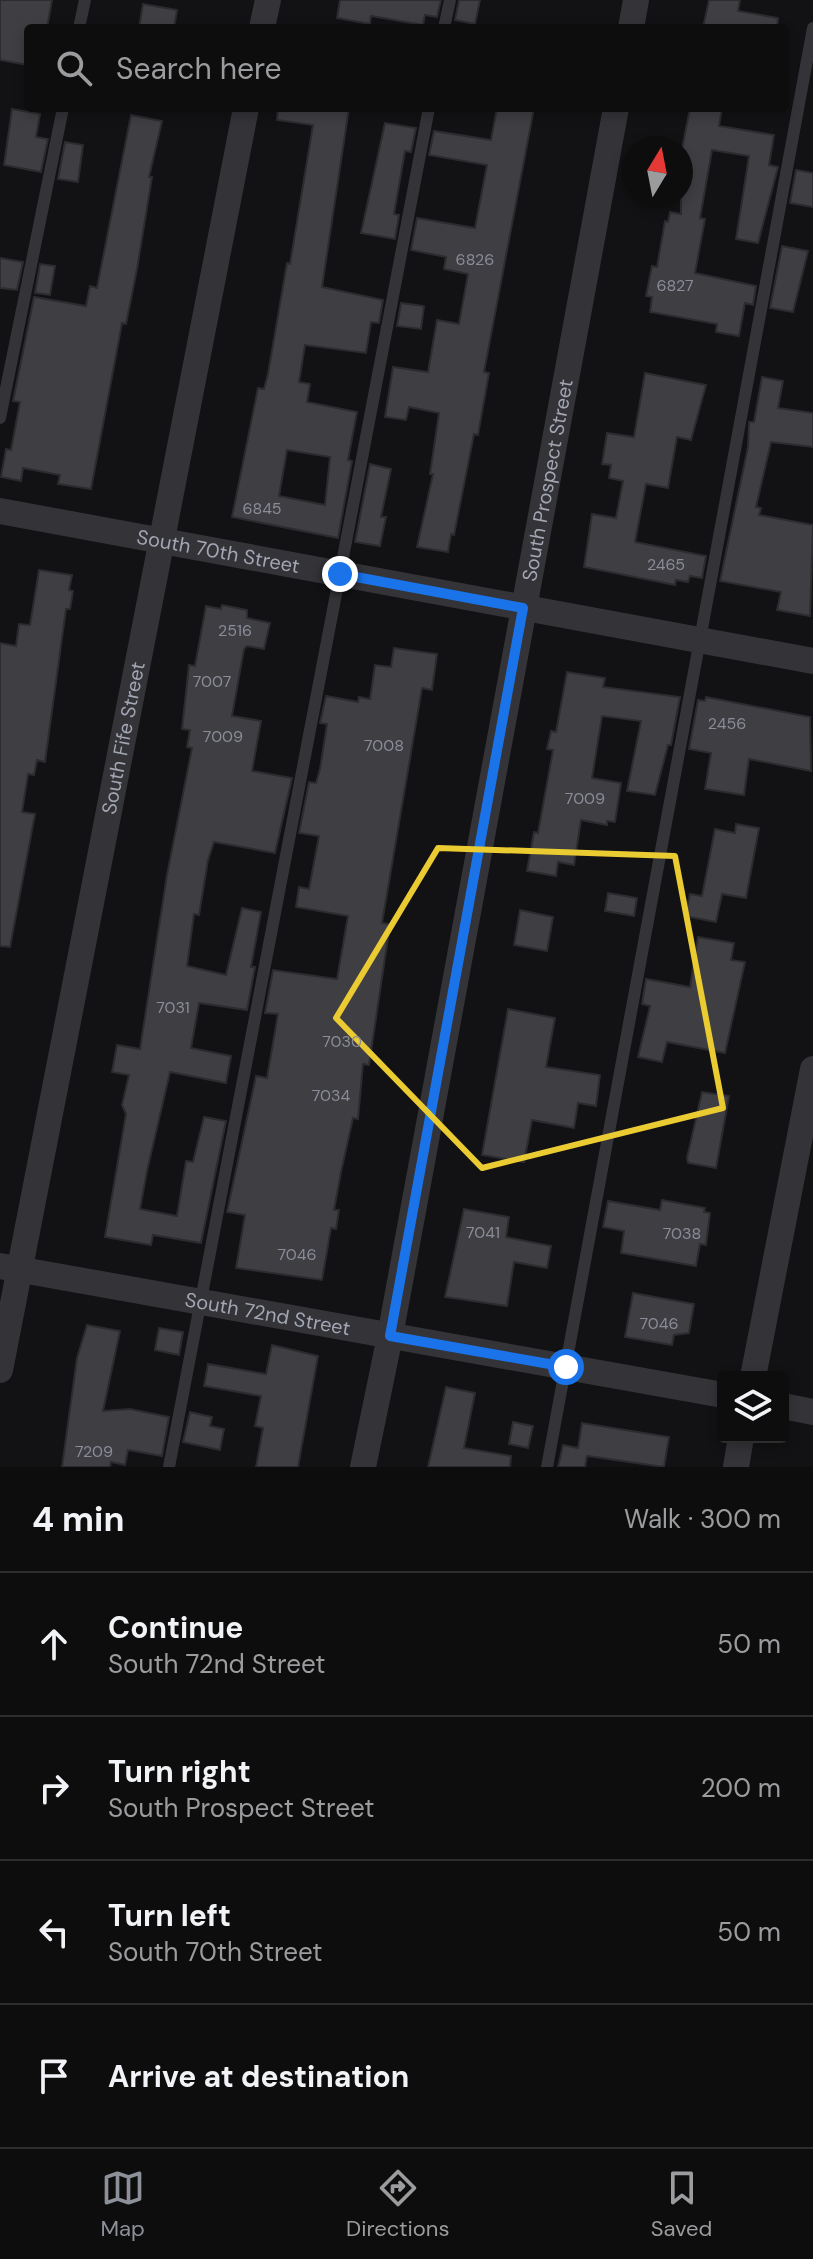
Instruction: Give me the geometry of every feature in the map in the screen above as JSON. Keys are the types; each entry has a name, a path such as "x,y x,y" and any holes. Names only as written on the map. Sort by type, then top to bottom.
{"street":[{"path":"263,24 268,0"},
{"path":"632,24 636,0"},
{"name":"South Fife Street","path":"0,1370 10,1268 245,112"},
{"name":"South Prospect Street","path":"363,1467 390,1336 615,112"},
{"name":"South 70th Street","path":"0,511 813,661"},
{"path":"754,1371 813,1069"},
{"name":"South 72nd Street","path":"10,1268 717,1394"},
{"path":"789,1407 813,1412"},
{"path":"736,1467 740,1443"}],"lane":[{"path":"80,24 85,0"},
{"path":"445,24 450,0"},
{"path":"547,1467 813,28"},
{"path":"0,418 62,112"},
{"path":"169,1467 428,112"}],"highlighted area":[{"path":"438,848 675,856 723,1108 482,1168 336,1018"}],"building":[{"path":"0,0 52,0 48,24 24,24 24,64 0,60"},
{"path":"340,0 441,0 437,17 425,15 423,24 371,16 370,24 337,18"},
{"path":"459,0 480,0 475,24 455,20"},
{"path":"709,0 740,0 738,11 778,18 777,24 704,24"},
{"path":"143,4 177,10 175,24 140,24"},
{"path":"12,109 40,114 36,137 48,139 41,172 4,165"},
{"path":"278,112 348,112 322,287 383,300 379,323 371,322 366,353 305,345 299,382 310,384 307,402 357,412 338,538 232,517 258,388 264,389 268,374 313,125 277,120","holes":["287,450 330,457 325,505 279,496"]},
{"path":"496,112 533,112 484,372 489,373 478,435 474,434 448,552 417,547 433,474 430,474 439,413 409,407 406,420 385,417 393,367 428,372 437,320 459,324 468,274 444,269 446,257 411,250 417,218 475,228 487,165 429,155 434,131 491,140"},
{"path":"689,112 721,112 719,126 774,135 769,165 778,167 758,243 736,239 749,156 712,150 700,218 705,219 695,273 756,286 753,305 745,303 739,336 716,332 717,324 650,312 652,297 646,296 652,266 657,267 665,221 668,222 670,212 681,214 681,208 693,208 693,136 685,136"},
{"path":"131,115 162,121 149,177 152,177 137,269 126,324 122,323 91,489 58,484 60,475 23,468 21,481 1,477 6,449 11,450 20,402 13,401 34,297 86,306 90,286 97,288"},
{"path":"385,123 416,128 411,152 405,151 394,214 399,215 395,239 361,233"},
{"path":"65,142 83,145 78,182 58,179"},
{"path":"796,170 813,173 813,207 790,203"},
{"path":"782,246 808,251 793,312 770,308"},
{"path":"0,258 23,262 17,290 0,288"},
{"path":"40,264 55,266 50,295 35,293"},
{"path":"401,303 424,306 421,329 397,326"},
{"path":"645,373 706,385 691,440 677,437 668,488 646,484 635,542 706,556 702,578 690,576 688,582 676,580 675,585 584,567 592,514 616,518 623,481 609,478 611,465 602,464 607,433 634,437"},
{"path":"762,377 783,381 778,408 813,413 813,447 771,442 756,507 761,508 759,515 813,525 810,616 777,610 781,592 720,581 748,447 749,422 754,422"},
{"path":"370,464 391,469 381,517 386,517 380,546 355,542"},
{"path":"39,570 72,575 69,590 73,591 70,609 66,609 45,762 37,760 34,775 28,774 22,812 35,814 10,947 0,946 0,643 16,646 19,624 30,625"},
{"path":"222,605 247,610 247,618 270,623 264,649 247,646 244,649 232,716 261,721 252,771 292,778 275,853 214,842 208,860 199,915 194,914 187,966 226,975 242,908 261,912 251,967 255,967 247,1010 199,1003 191,1048 231,1056 226,1083 170,1072 147,1171 140,1209 177,1216 186,1161 193,1162 204,1117 226,1121 201,1243 153,1235 151,1245 105,1237 126,1114 122,1105 129,1075 112,1072 117,1045 140,1049 167,875 192,748 187,747 190,730 182,729 189,665 195,666 206,606 221,609"},
{"path":"394,648 437,654 432,690 422,688 382,923 390,924 369,1065 363,1064 358,1119 353,1118 341,1172 334,1210 339,1210 336,1229 331,1228 322,1280 236,1268 245,1215 227,1212 256,1076 267,1078 278,1014 265,1013 273,970 337,979 348,916 296,907 299,887 309,889 319,836 299,833 309,782 316,783 320,769 327,724 320,723 326,696 358,702 359,697 370,699 375,665 391,667"},
{"path":"567,672 605,678 603,687 680,697 671,745 668,745 655,795 627,791 641,721 602,716 592,778 621,783 615,822 607,821 607,825 581,820 574,865 558,862 556,876 527,871 534,832 538,833 553,750 547,749 551,731 556,732"},
{"path":"706,697 810,717 811,771 749,759 744,795 705,789 711,753 689,749 698,700 705,701"},
{"path":"736,824 759,828 746,898 722,894 716,922 685,916 690,894 702,896 715,829 735,833"},
{"path":"608,893 637,898 634,916 605,911"},
{"path":"520,910 553,917 547,951 514,945"},
{"path":"698,937 734,943 731,960 745,962 725,1053 667,1042 662,1062 638,1057 650,1006 642,1004 646,979 690,987"},
{"path":"508,1009 555,1018 546,1067 600,1075 596,1106 578,1103 574,1128 532,1120 524,1162 482,1155"},
{"path":"702,1092 729,1096 716,1168 688,1163 687,1158"},
{"path":"662,1200 705,1208 704,1212 710,1213 706,1245 700,1244 696,1266 621,1253 624,1231 603,1227 608,1201 660,1210"},
{"path":"464,1209 509,1217 506,1237 551,1246 547,1268 514,1262 507,1306 445,1297"},
{"path":"633,1293 694,1304 689,1333 674,1335 672,1345 625,1337"},
{"path":"87,1325 120,1331 103,1411 130,1409 169,1417 162,1456 128,1450 125,1465 111,1462 110,1467 62,1467 77,1358"},
{"path":"159,1328 183,1332 179,1355 155,1350"},
{"path":"272,1345 318,1356 298,1467 256,1467 263,1428 255,1426 261,1396 204,1386 208,1364 266,1374"},
{"path":"446,1387 475,1393 464,1448 511,1456 510,1467 428,1467"},
{"path":"190,1412 212,1417 210,1426 224,1429 220,1450 183,1442"},
{"path":"513,1422 533,1426 528,1448 509,1444"},
{"path":"582,1423 669,1437 664,1467 587,1456 585,1467 558,1467 563,1445 578,1448"}],"route":[{"path":"340,574 523,608 390,1336 566,1367"}]}
